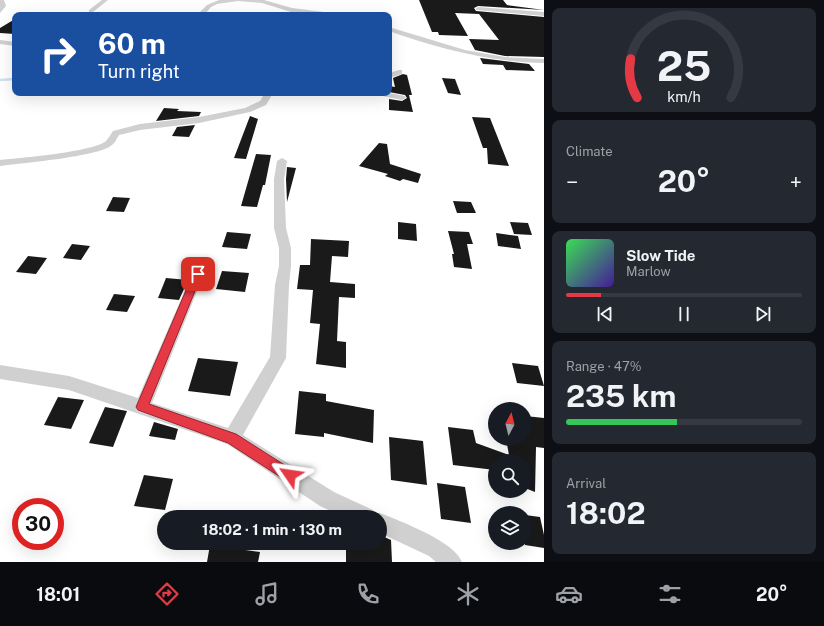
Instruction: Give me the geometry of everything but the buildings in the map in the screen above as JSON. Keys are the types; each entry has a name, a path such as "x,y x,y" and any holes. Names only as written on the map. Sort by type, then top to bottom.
{"street":[{"path":"0,11 3,6 1,0"},
{"path":"91,11 105,0"},
{"path":"203,12 210,6 218,2 239,0 262,2 291,10 307,12"},
{"path":"478,9 544,14"},
{"path":"392,30 446,48 514,60 544,61"},
{"path":"0,42 12,44"},
{"path":"392,75 399,72"},
{"path":"0,163 51,158 98,148 109,143 116,133 140,127 199,120 246,110 263,103 267,96"},
{"path":"392,96 402,98"},
{"path":"232,438 278,358 282,284 286,248 280,228 279,179 282,161"},
{"path":"142,407 198,274"},
{"path":"0,372 69,382 232,438 327,499 351,510"},
{"path":"387,526 436,549 452,562"}],"waterway":[{"path":"0,80 12,79"}],"route":[{"path":"198,274 142,407 232,438 290,475"}]}
